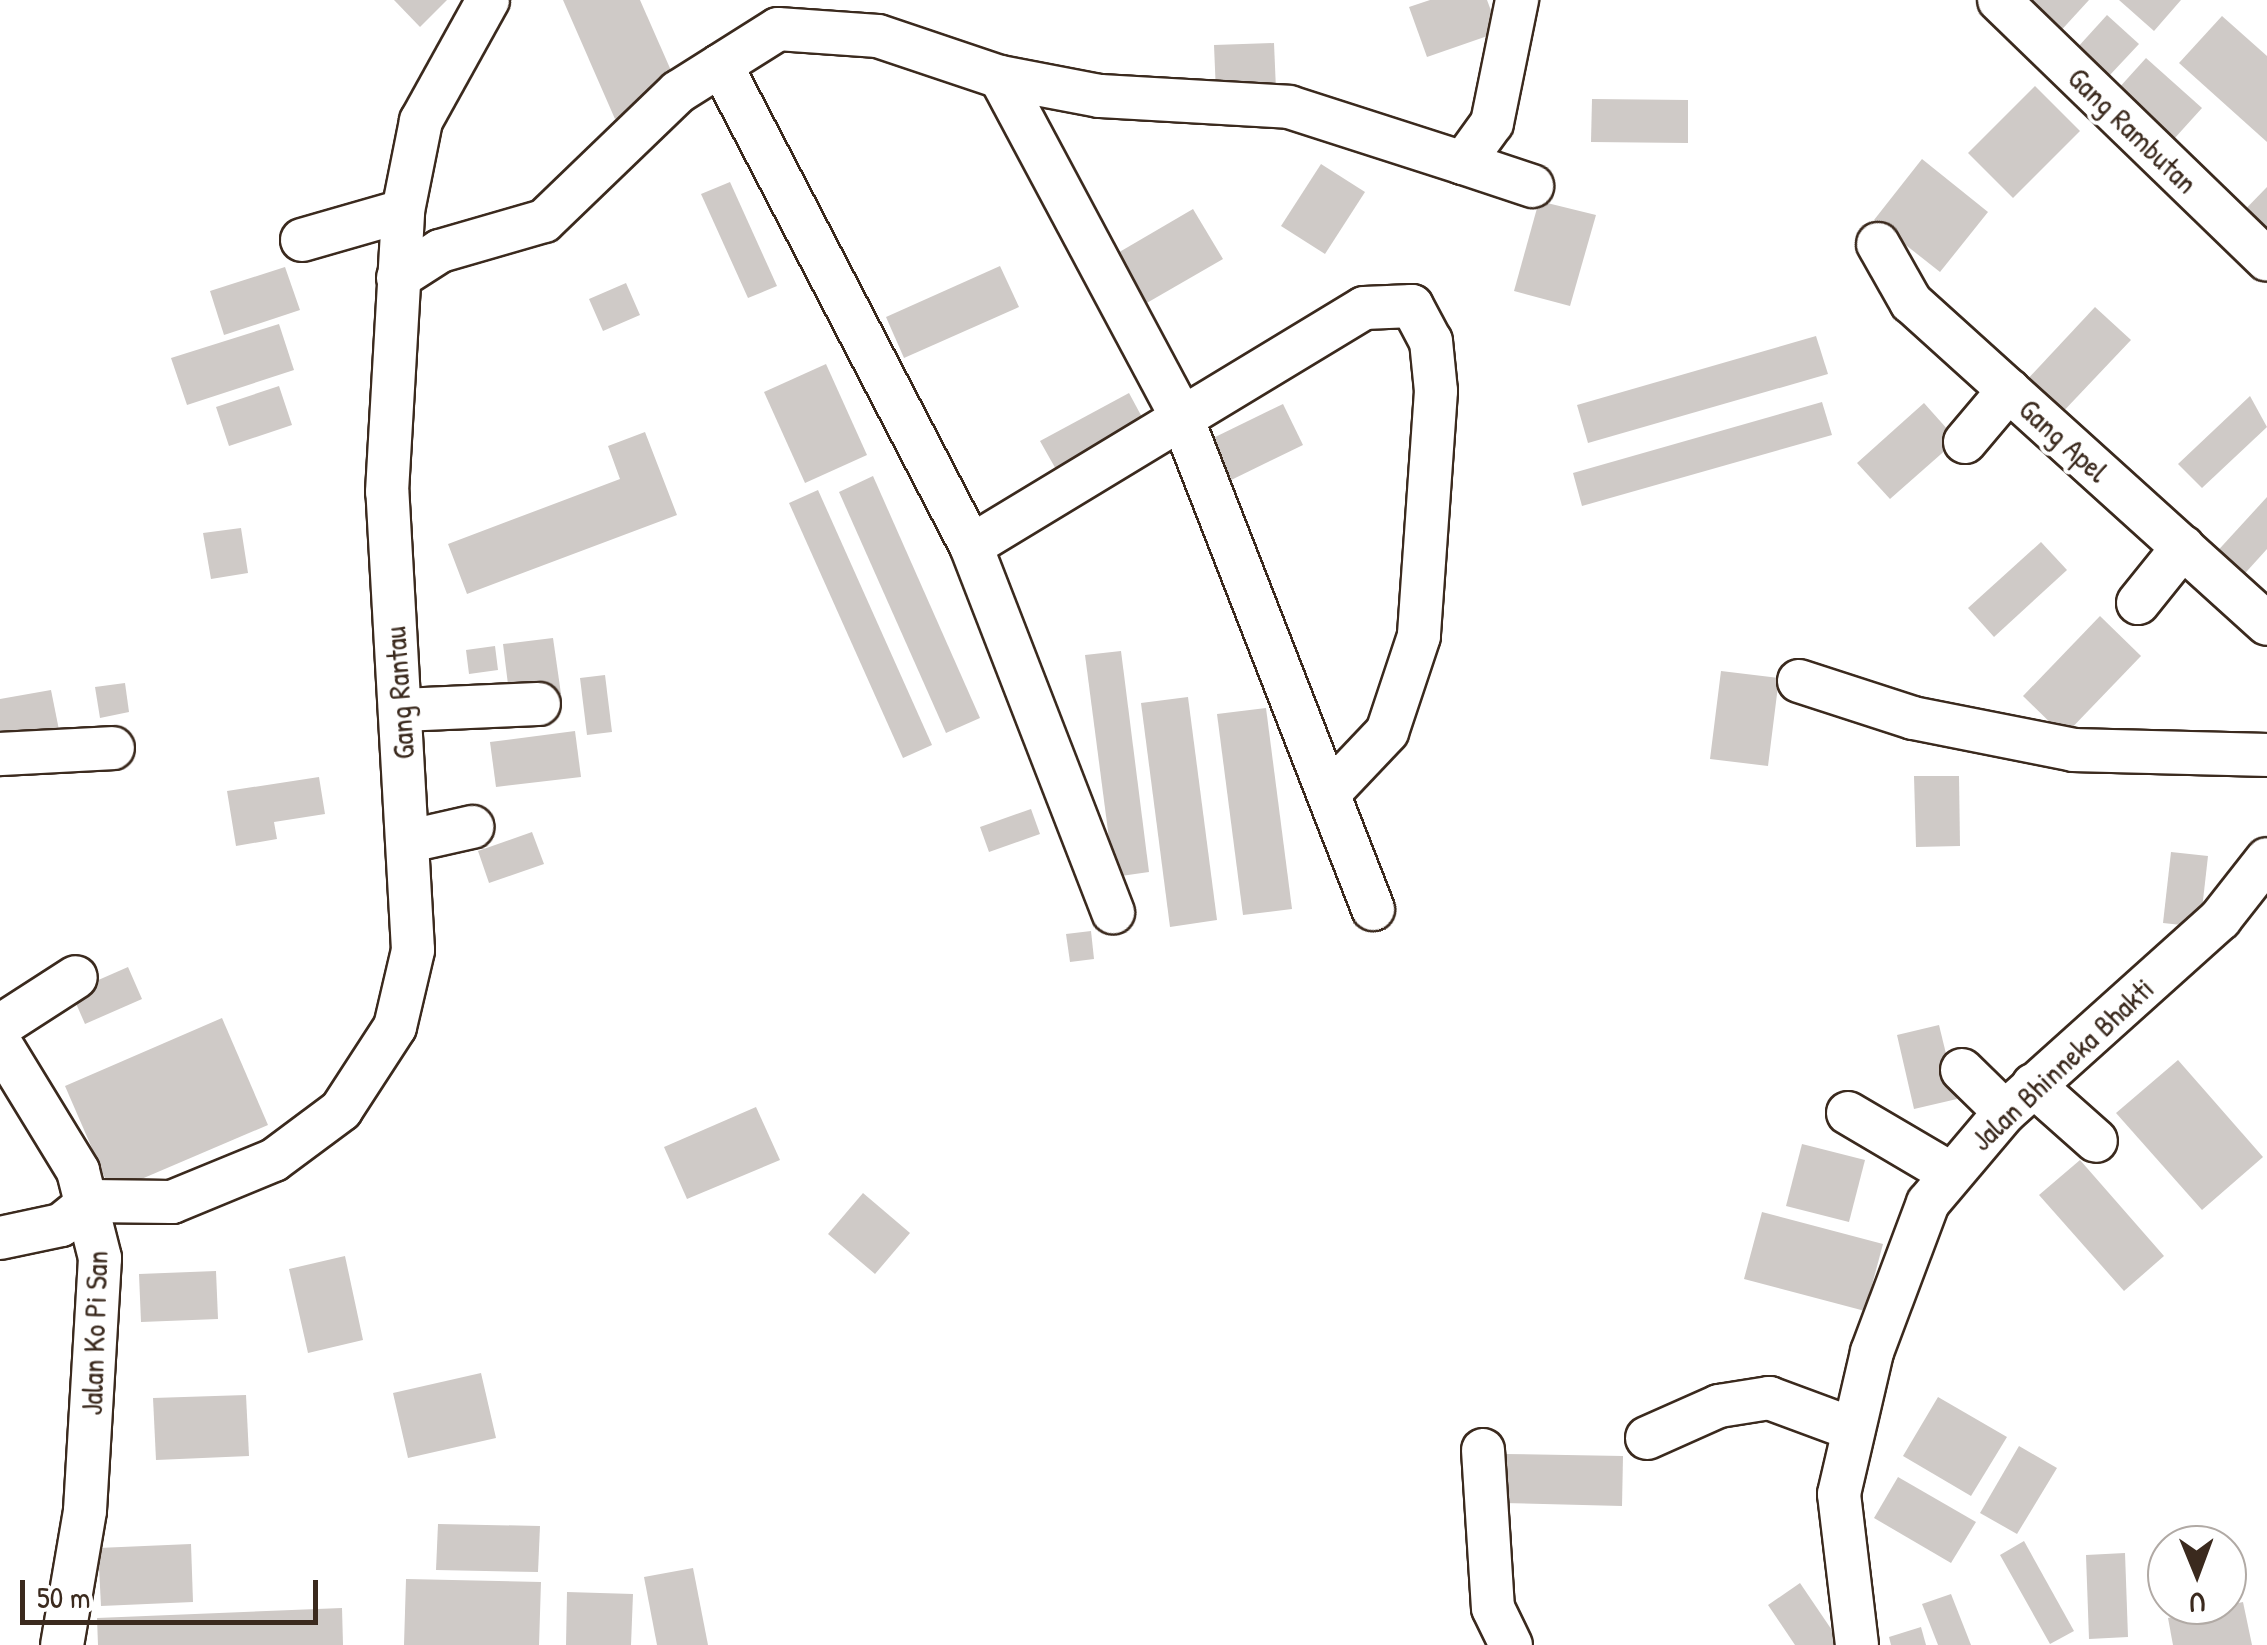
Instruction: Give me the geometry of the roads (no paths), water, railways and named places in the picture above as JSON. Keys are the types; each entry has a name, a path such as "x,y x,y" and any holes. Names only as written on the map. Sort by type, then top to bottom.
{"street":[{"name":"Gang Rantau","path":"91,1200 172,1202 274,1160 341,1110 395,1027 408,988 410,841 387,492 403,211 422,121 488,0"},
{"path":"1463,163 1492,123 1517,0"},
{"name":"Gang Rambutan","path":"1999,0 2267,260"},
{"path":"398,278 440,251 544,221 659,109 778,30 818,13 1000,78 1100,96 1289,107 1532,186"},
{"path":"721,65 971,546 1113,912"},
{"path":"1000,78 1182,418 1374,909"},
{"path":"302,240 403,211"},
{"name":"Gang Apel","path":"1878,244 1901,291 2267,624"},
{"path":"971,546 1364,308 1398,300 1424,319 1436,390 1419,636 1387,732 1330,792"},
{"path":"1966,442 2009,390"},
{"path":"2138,603 2182,548"},
{"path":"1798,681 1914,718 2074,750 2267,755"},
{"path":"400,710 539,704"},
{"path":"0,754 113,748"},
{"path":"410,841 472,827"},
{"name":"Jalan Bhinneka Bhakti","path":"1857,1645 1839,1494 1853,1430 1908,1245 1950,1173 2019,1098 2220,919 2267,859"},
{"path":"0,1026 76,977"},
{"name":"Jalan Ko Pi San","path":"0,1044 91,1200 98,1345 85,1511 62,1645"},
{"path":"1962,1070 2096,1140"},
{"path":"1848,1114 1950,1173"},
{"path":"0,1238 61,1225 91,1200"},
{"path":"1647,1438 1720,1406 1770,1398 1853,1430"},
{"path":"1482,1450 1493,1608 1511,1645"}]}
